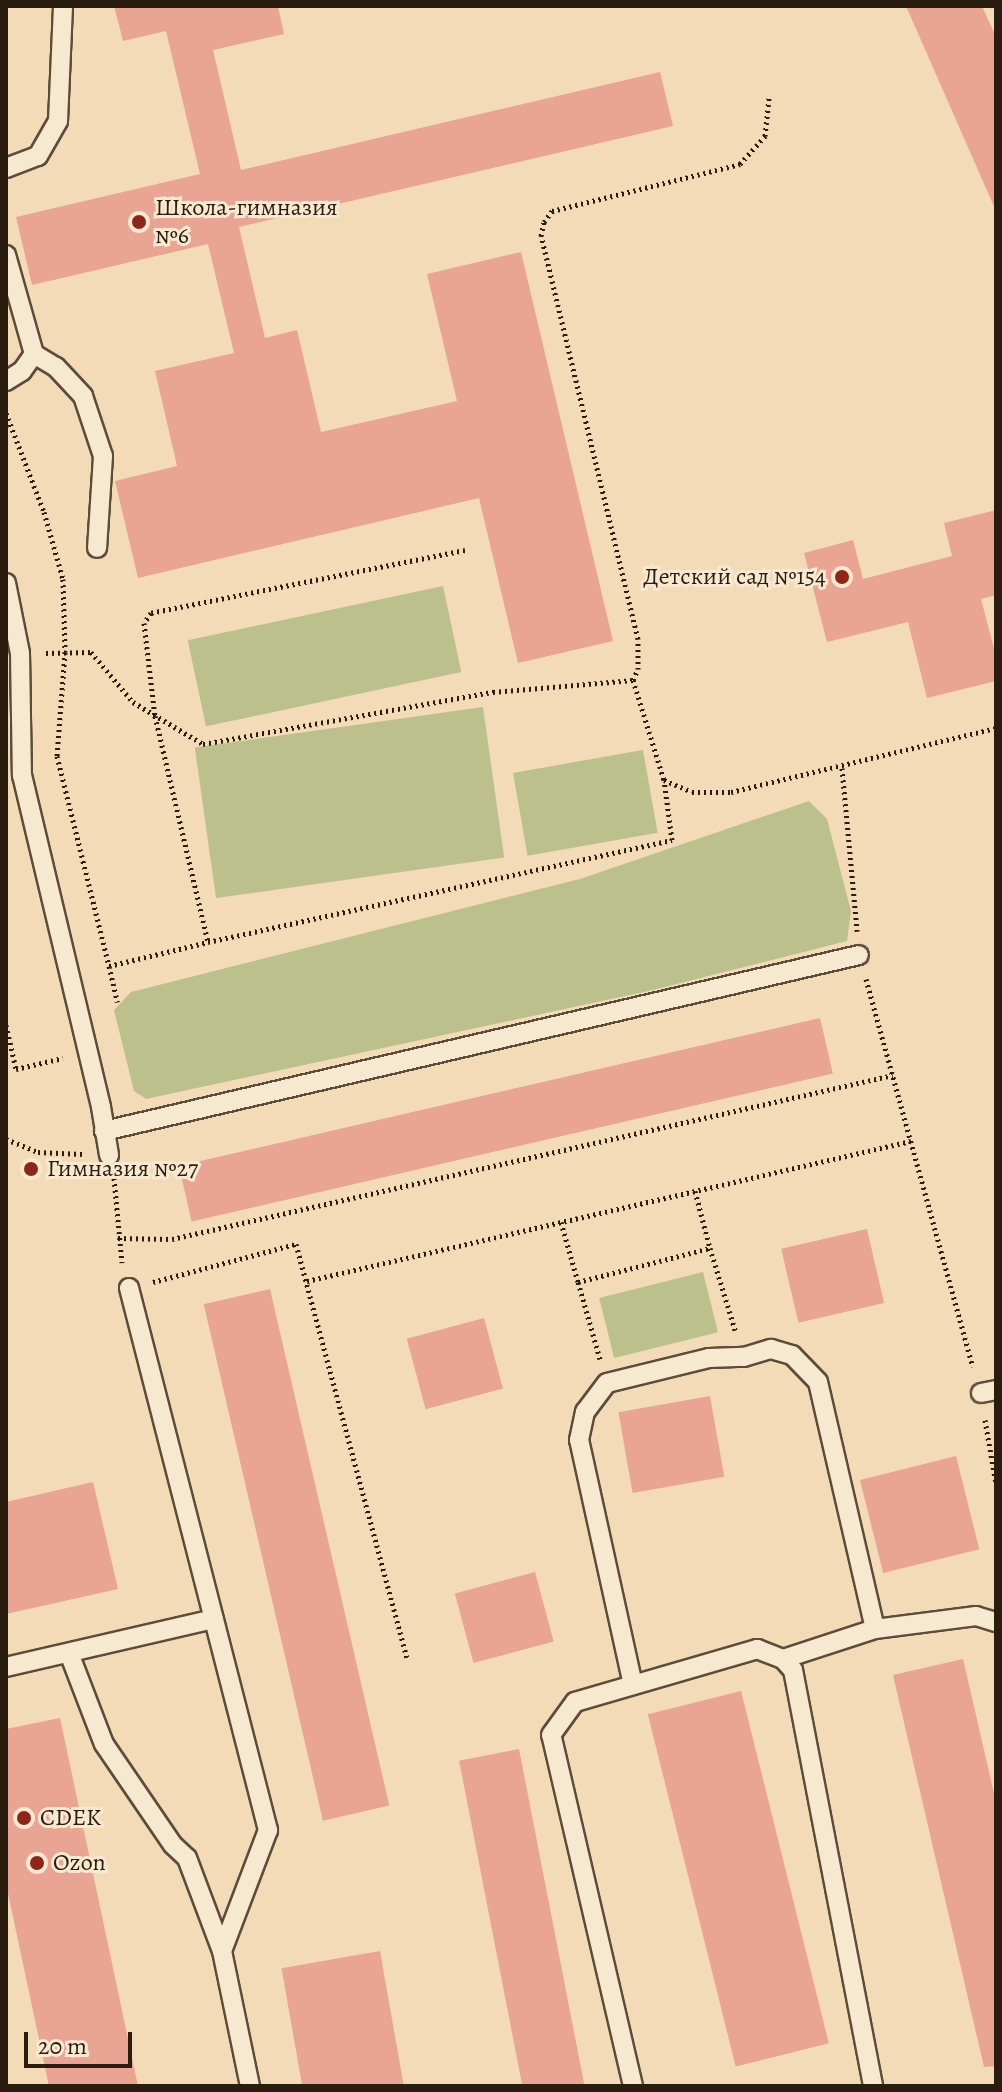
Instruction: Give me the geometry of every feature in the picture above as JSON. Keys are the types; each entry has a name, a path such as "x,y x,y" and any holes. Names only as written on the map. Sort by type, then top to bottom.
{"lane":[{"path":"6,168 38,156 58,121 63,6"},
{"path":"6,255 34,354 56,367 83,396 103,456 97,548"},
{"path":"6,381 22,371 34,354"},
{"path":"6,583 20,653 22,775 109,1155"},
{"path":"104,1131 859,955"},
{"path":"129,1288 268,1830 222,1951"},
{"path":"633,1685 579,1440 585,1412 607,1383 709,1358 744,1357 771,1349 792,1355 818,1382 875,1629"},
{"path":"783,1659 875,1629 976,1616 996,1622"},
{"path":"6,1667 214,1619"},
{"path":"633,2086 551,1735 575,1702 757,1649 783,1659 793,1670 873,2086"},
{"path":"69,1653 104,1744 173,1845 187,1858 222,1951 250,2086"}],"path":[{"path":"109,966 672,840 664,780 633,680 638,669 638,639 541,236 544,222 552,211 740,164 765,136 769,97"},
{"path":"6,413 44,512 63,579 65,652 57,756 117,1002"},
{"path":"208,942 155,716 144,623 151,613 465,550"},
{"path":"20,653 91,652 133,702 203,744 493,692 633,680"},
{"path":"664,780 692,792 731,792 842,768 996,728"},
{"path":"842,768 859,955 911,1141 988,1392 996,1484"},
{"path":"6,1025 16,1069 48,1061"},
{"path":"118,1238 172,1239 893,1075"},
{"path":"6,1139 38,1152 109,1155 114,1173 119,1250"},
{"path":"307,1281 911,1141"},
{"path":"695,1191 744,1357"},
{"path":"561,1222 607,1383"},
{"path":"129,1288 296,1244 407,1657"},
{"path":"578,1282 710,1248"}],"green space":[{"path":"443,586 461,672 206,726 188,640"},
{"path":"483,707 504,858 216,898 195,747"},
{"path":"643,750 658,833 528,856 513,773"},
{"path":"809,801 827,819 851,911 847,941 653,990 146,1099 134,1091 114,1010 131,992 580,879"},
{"path":"703,1272 718,1332 614,1358 599,1298"}],"building":[{"path":"114,6 278,6 284,34 213,50 241,170 660,72 673,126 239,227 265,338 297,330 321,432 457,401 427,274 521,252 613,641 518,663 479,498 138,578 115,481 177,466 155,371 234,353 208,244 32,285 16,217 200,174 166,31 123,41"},
{"path":"906,6 982,6 996,37 996,211"},
{"path":"996,510 996,595 981,599 996,656 996,681 927,698 908,622 827,642 804,553 853,540 863,579 952,556 944,523"},
{"path":"820,1018 833,1074 192,1222 179,1166"},
{"path":"867,1229 884,1303 798,1323 781,1249"},
{"path":"270,1289 389,1805 323,1821 204,1304"},
{"path":"484,1318 503,1389 426,1409 407,1339"},
{"path":"710,1396 724,1477 633,1493 618,1412"},
{"path":"956,1456 979,1549 883,1573 860,1480"},
{"path":"93,1482 118,1589 6,1614 6,1502"},
{"path":"535,1572 554,1642 473,1663 455,1593"},
{"path":"963,1659 996,1802 996,2066 984,2067 893,1675"},
{"path":"741,1691 829,2043 736,2066 648,1714"},
{"path":"60,1718 138,2086 49,2086 6,1884 6,1729"},
{"path":"519,1749 584,2086 522,2086 459,1761"},
{"path":"380,1951 404,2086 302,2086 282,1968"}],"place":[{"name":"Школа-гимназия №6","path":"139,222"},
{"name":"Детский сад №154","path":"842,577"},
{"name":"Гимназия №27","path":"31,1169"},
{"name":"CDEK","path":"24,1818"},
{"name":"Ozon","path":"37,1863"}]}
